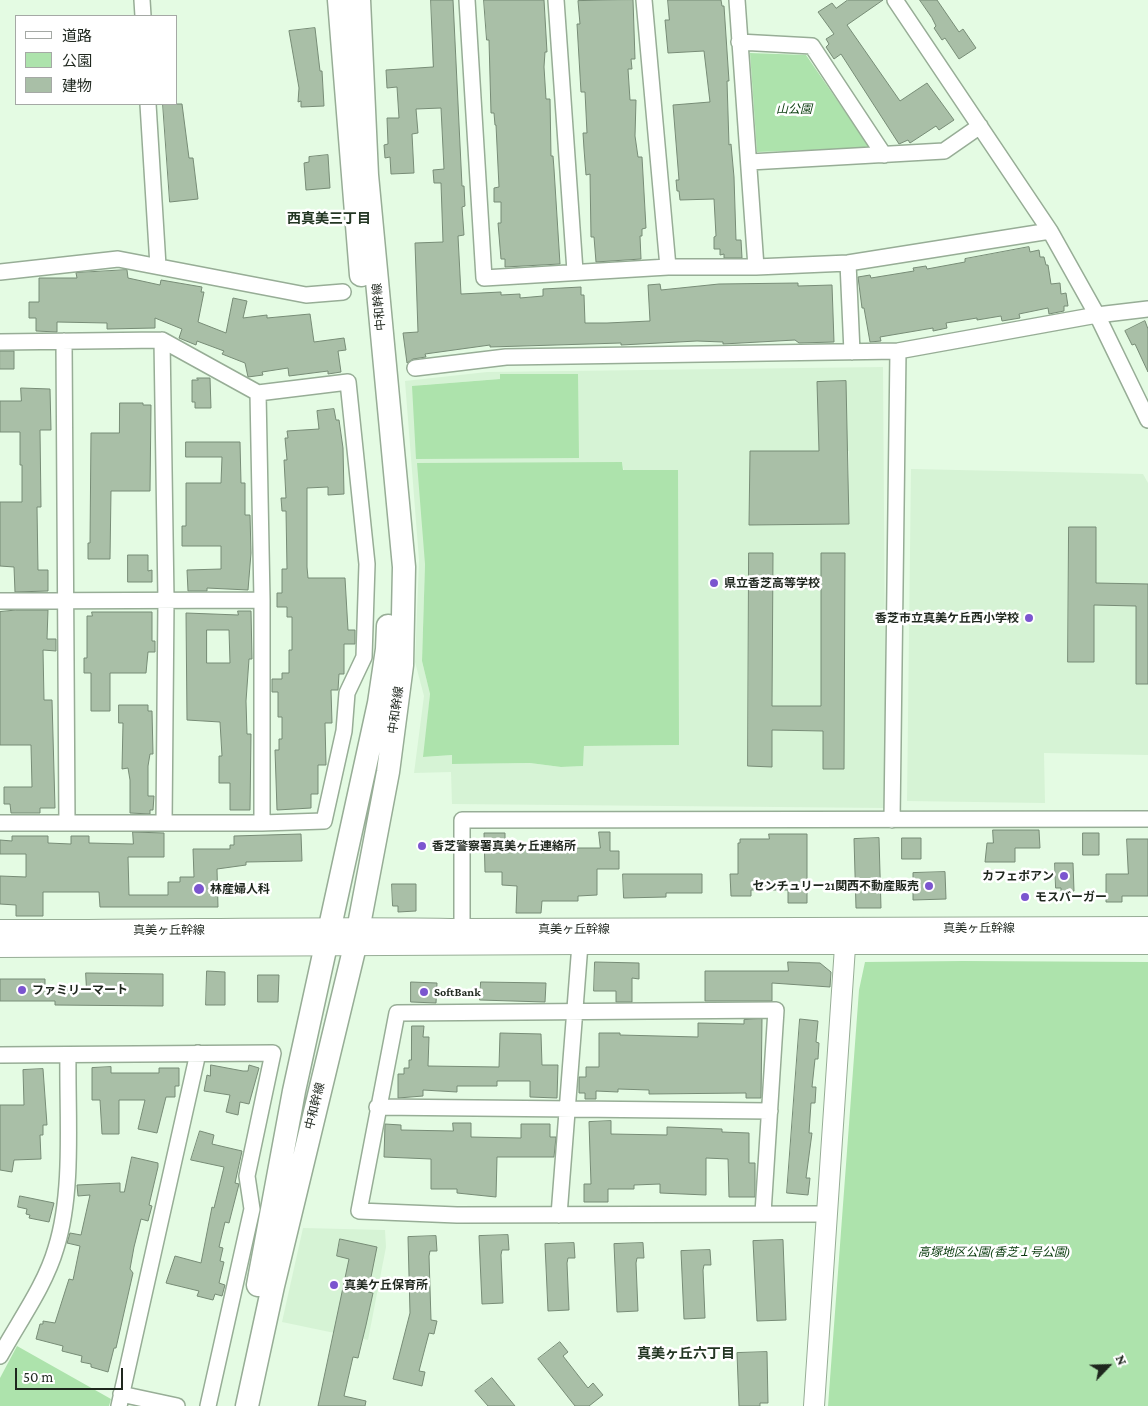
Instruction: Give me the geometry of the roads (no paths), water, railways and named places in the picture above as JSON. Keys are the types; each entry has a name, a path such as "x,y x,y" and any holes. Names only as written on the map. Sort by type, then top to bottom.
{"main road":[{"name":"中和幹線","path":"231,1406 278,1184 294,1091 388,649 390,570 356,230 339,0"},
{"name":"中和幹線","path":"247,1406 273,1286 357,936 388,772 402,665 404,567 367,175 359,0"}],"street":[{"path":"142,0 143,15"},
{"path":"467,0 484,278 575,271 668,267 756,267 848,263 1050,231"},
{"path":"556,0 575,271"},
{"path":"644,0 668,267"},
{"path":"737,0 756,267"},
{"path":"895,0 1050,231 1097,315 1148,420"},
{"path":"739,42 812,46 884,155"},
{"path":"148,105 158,266"},
{"path":"750,162 944,151 980,126"},
{"path":"0,272 118,259 239,284 306,295 343,292"},
{"path":"848,263 852,352"},
{"path":"415,368 506,357 898,351 1097,315 1148,309"},
{"path":"162,340 166,600 164,823"},
{"path":"0,342 162,340 258,393 348,382 367,564 364,657 347,693 344,731 324,821 0,823"},
{"path":"64,341 67,823"},
{"path":"892,820 898,351"},
{"path":"258,393 262,600 262,822"},
{"path":"0,601 262,600"},
{"path":"462,929 462,820 1148,819"},
{"name":"真美ヶ丘幹線","path":"357,936 580,944 1148,927"},
{"name":"真美ヶ丘幹線","path":"0,947 357,936 462,929 1148,944"},
{"name":"真美ヶ丘幹線","path":"0,930 328,937"},
{"path":"814,1406 825,1214 846,936"},
{"path":"559,1216 573,1012 580,944"},
{"path":"763,1213 776,1010 397,1014 377,1107 359,1211 559,1216 825,1214"},
{"path":"176,1406 120,1400 198,1053"},
{"path":"0,1055 273,1053 247,1176 252,1209 208,1406"},
{"path":"0,1356 47,1272 56,1249 63,1220 67,1195 68,1055"},
{"path":"377,1107 770,1111"}],"place":[{"name":"県立香芝高等学校","path":"714,583"},
{"name":"香芝市立真美ケ丘西小学校","path":"1029,618"},
{"name":"香芝警察署真美ヶ丘連絡所","path":"422,846"},
{"name":"カフェポアン","path":"1064,876"},
{"name":"センチュリー21関西不動産販売","path":"929,886"},
{"name":"林産婦人科","path":"199,889"},
{"name":"モスバーガー","path":"1025,897"},
{"name":"ファミリーマート","path":"22,990"},
{"name":"SoftBank","path":"424,992"},
{"name":"真美ケ丘保育所","path":"334,1285"}],"district":[{"name":"西真美三丁目","path":"329,219"},
{"name":"真美ヶ丘六丁目","path":"686,1354"}],"park label":[{"name":"山公園","path":"794,109"},
{"name":"高塚地区公園(香芝１号公園)","path":"994,1252"}]}
